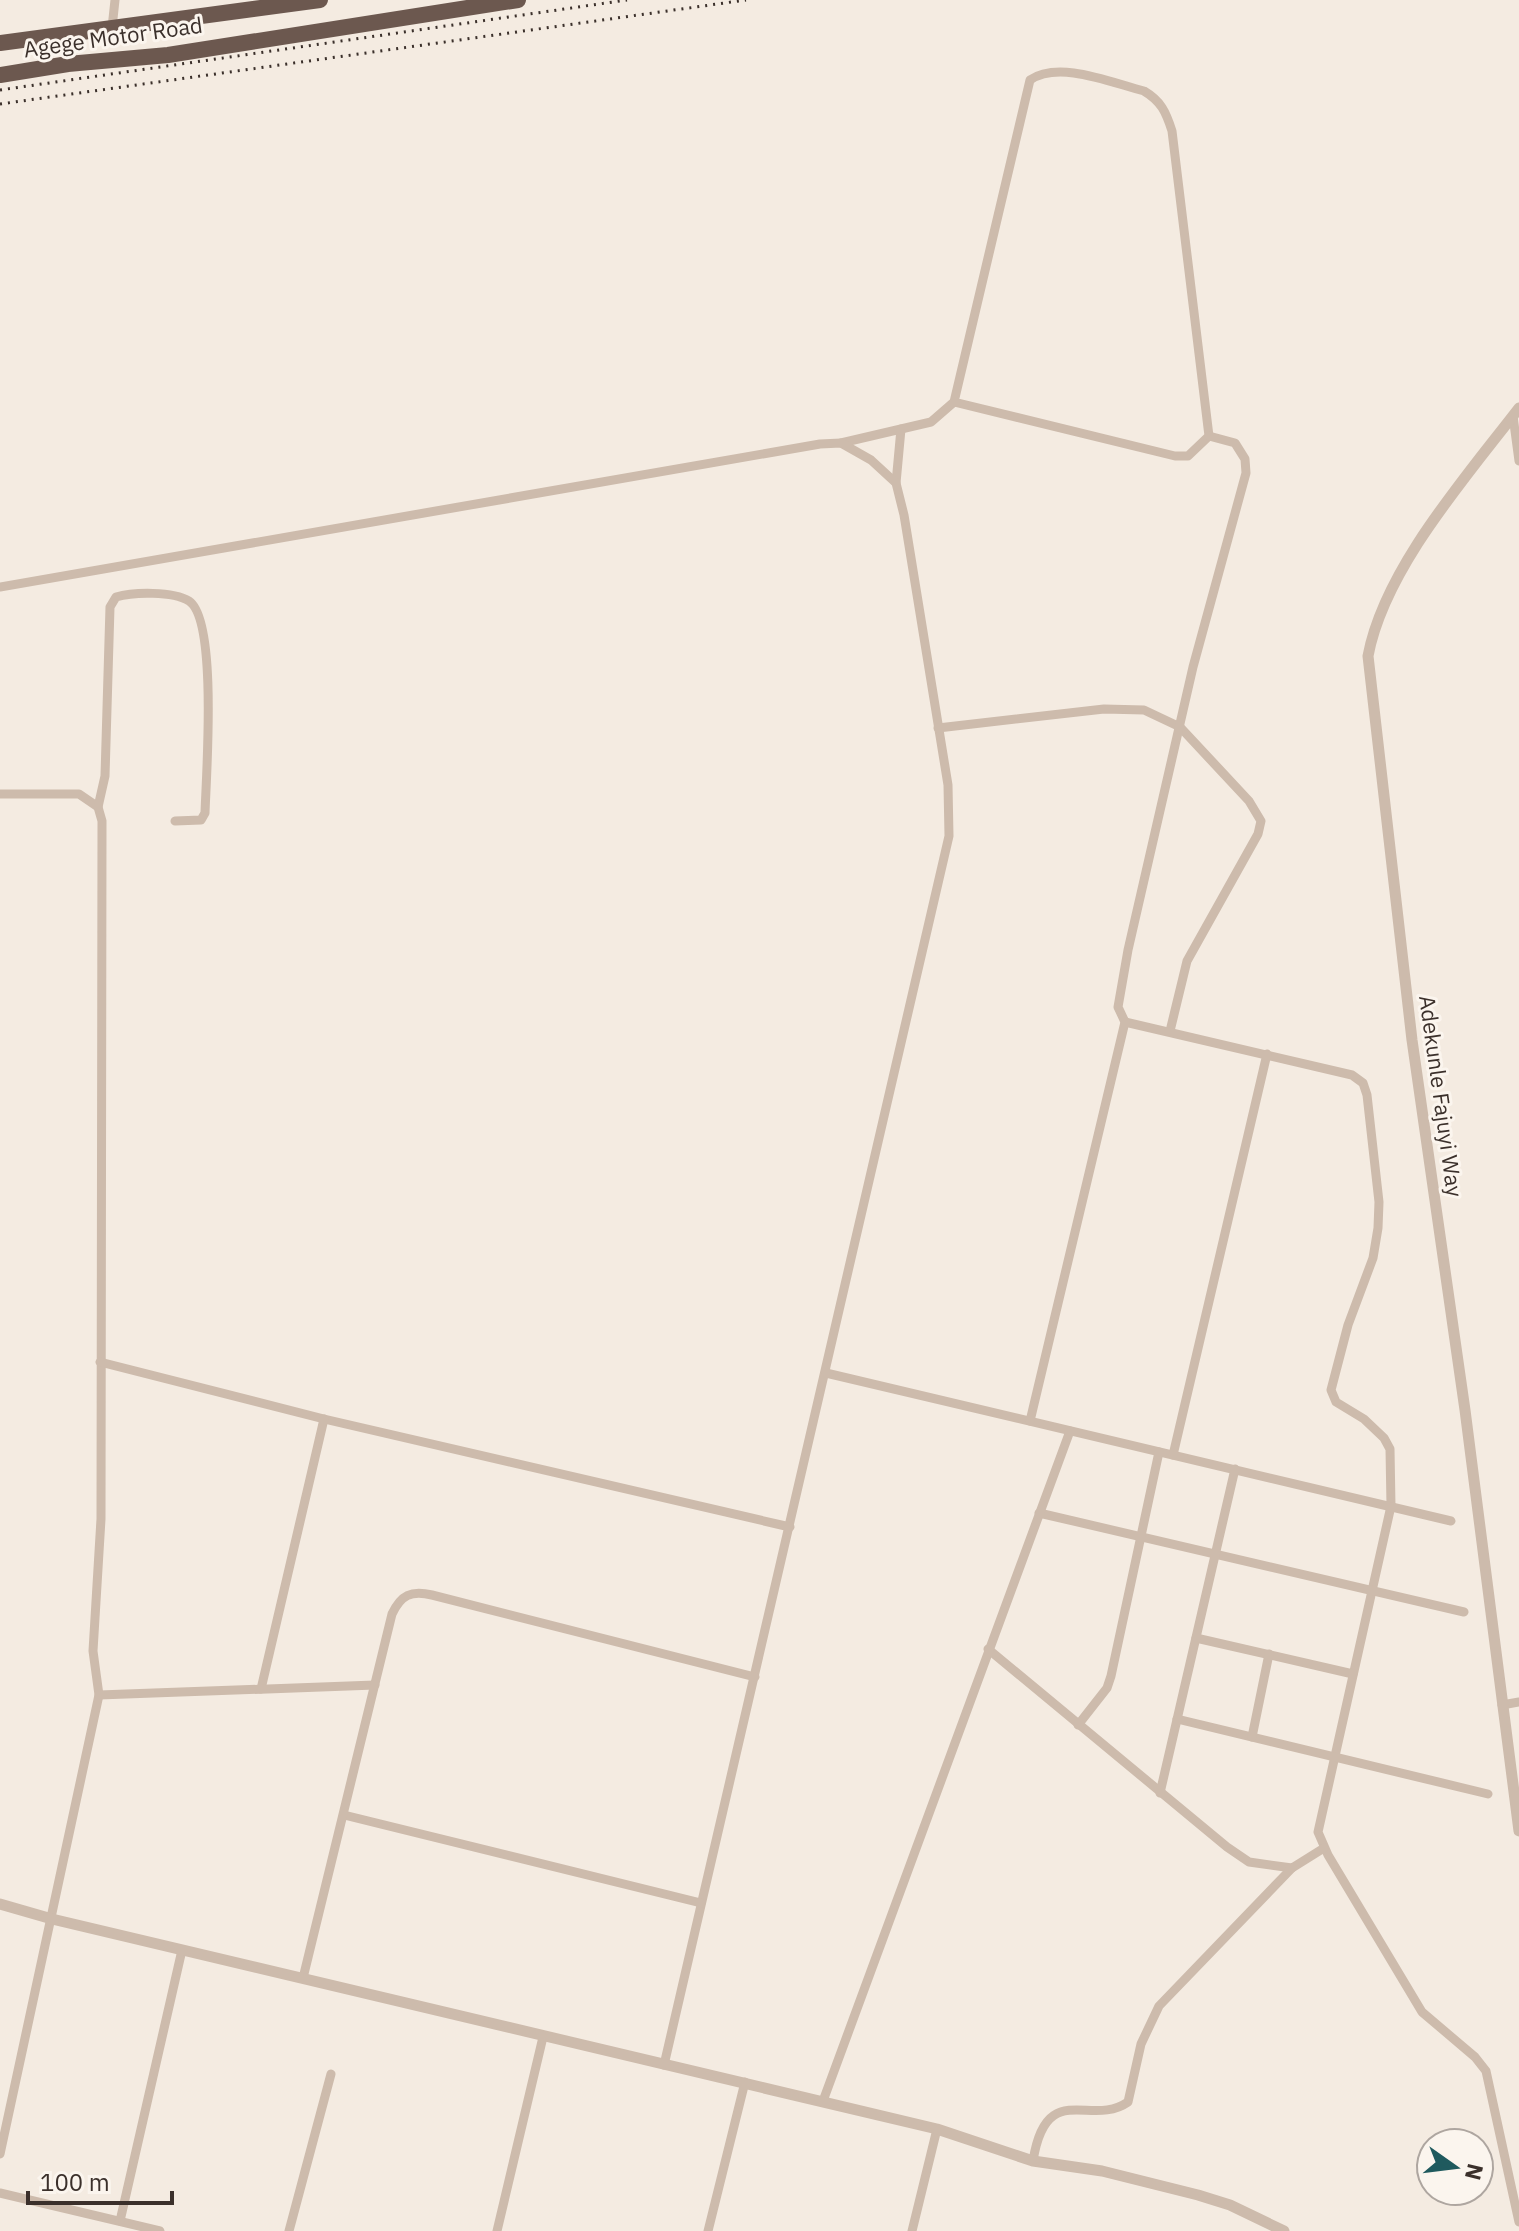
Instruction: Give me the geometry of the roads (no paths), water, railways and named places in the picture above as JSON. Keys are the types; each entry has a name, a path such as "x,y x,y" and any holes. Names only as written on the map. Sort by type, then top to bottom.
{"highway":[{"name":"Agege Motor Road","path":"0,43 246,6 320,0"},
{"name":"Agege Motor Road","path":"0,75 68,64 168,55 518,0"}],"street":[{"path":"112,28 115,0"},
{"path":"0,587 841,443 931,422 954,402 1030,80 1043,71 1144,91 1165,109 1172,131 1209,436"},
{"path":"954,402 1175,456 1188,456 1209,436"},
{"path":"1516,412 1519,461"},
{"name":"Adekunle Fajuyi Way","path":"1516,412 1394,583 1376,619 1368,656 1412,1040 1465,1410 1519,1831"},
{"path":"664,2065 949,836 948,785 896,483 901,429"},
{"path":"1030,1421 1125,1022 1118,1007 1119,993 1210,602 1246,473 1245,459 1235,443 1209,436"},
{"path":"841,443 871,460 896,483"},
{"path":"0,2154 99,1695 93,1640 101,1519 102,821 98,807 105,776 110,607 116,597 127,594 179,598 190,602 197,610 207,664 209,719 205,813 196,822 175,821"},
{"path":"938,728 1127,707 1159,715 1180,727 1249,801 1261,821 1247,857 1187,961 1170,1031"},
{"path":"0,794 79,794 98,807"},
{"path":"1125,1022 1352,1075 1363,1083 1367,1095 1379,1202 1378,1228 1373,1258 1345,1335 1331,1390 1336,1402 1364,1419 1384,1438 1390,1449 1391,1506 1319,1821 1324,1848 1422,2012 1475,2057 1486,2071 1519,2222"},
{"path":"1173,1455 1267,1054"},
{"path":"100,1362 324,1419 790,1527"},
{"path":"826,1373 1451,1521"},
{"path":"261,1689 324,1419"},
{"path":"823,2101 1070,1431"},
{"path":"1078,1725 1107,1688 1111,1676 1159,1452"},
{"path":"1160,1793 1235,1469"},
{"path":"1039,1513 1464,1612"},
{"path":"303,1978 375,1685 398,1601 408,1594 420,1592 755,1677"},
{"path":"1196,1638 1353,1674"},
{"path":"988,1649 1188,1818 1249,1862 1292,1868"},
{"path":"1252,1737 1269,1654"},
{"path":"99,1695 375,1685"},
{"path":"1502,1705 1519,1702"},
{"path":"1177,1719 1488,1794"},
{"path":"344,1815 701,1903"},
{"path":"1033,2161 1036,2142 1046,2121 1057,2114 1086,2108 1121,2107 1128,2102 1141,2044 1159,2006 1292,1868 1324,1848"},
{"path":"0,1904 543,2037 937,2129 1033,2161 1167,2186 1230,2205 1284,2231"},
{"path":"120,2221 182,1950"},
{"path":"497,2231 543,2037"},
{"path":"289,2231 331,2074"},
{"path":"708,2231 745,2082"},
{"path":"0,2094 12,2098"},
{"path":"912,2231 937,2129"},
{"path":"0,2193 160,2231"}],"railway":[{"path":"0,90 627,0"},
{"path":"0,104 746,0"}]}
